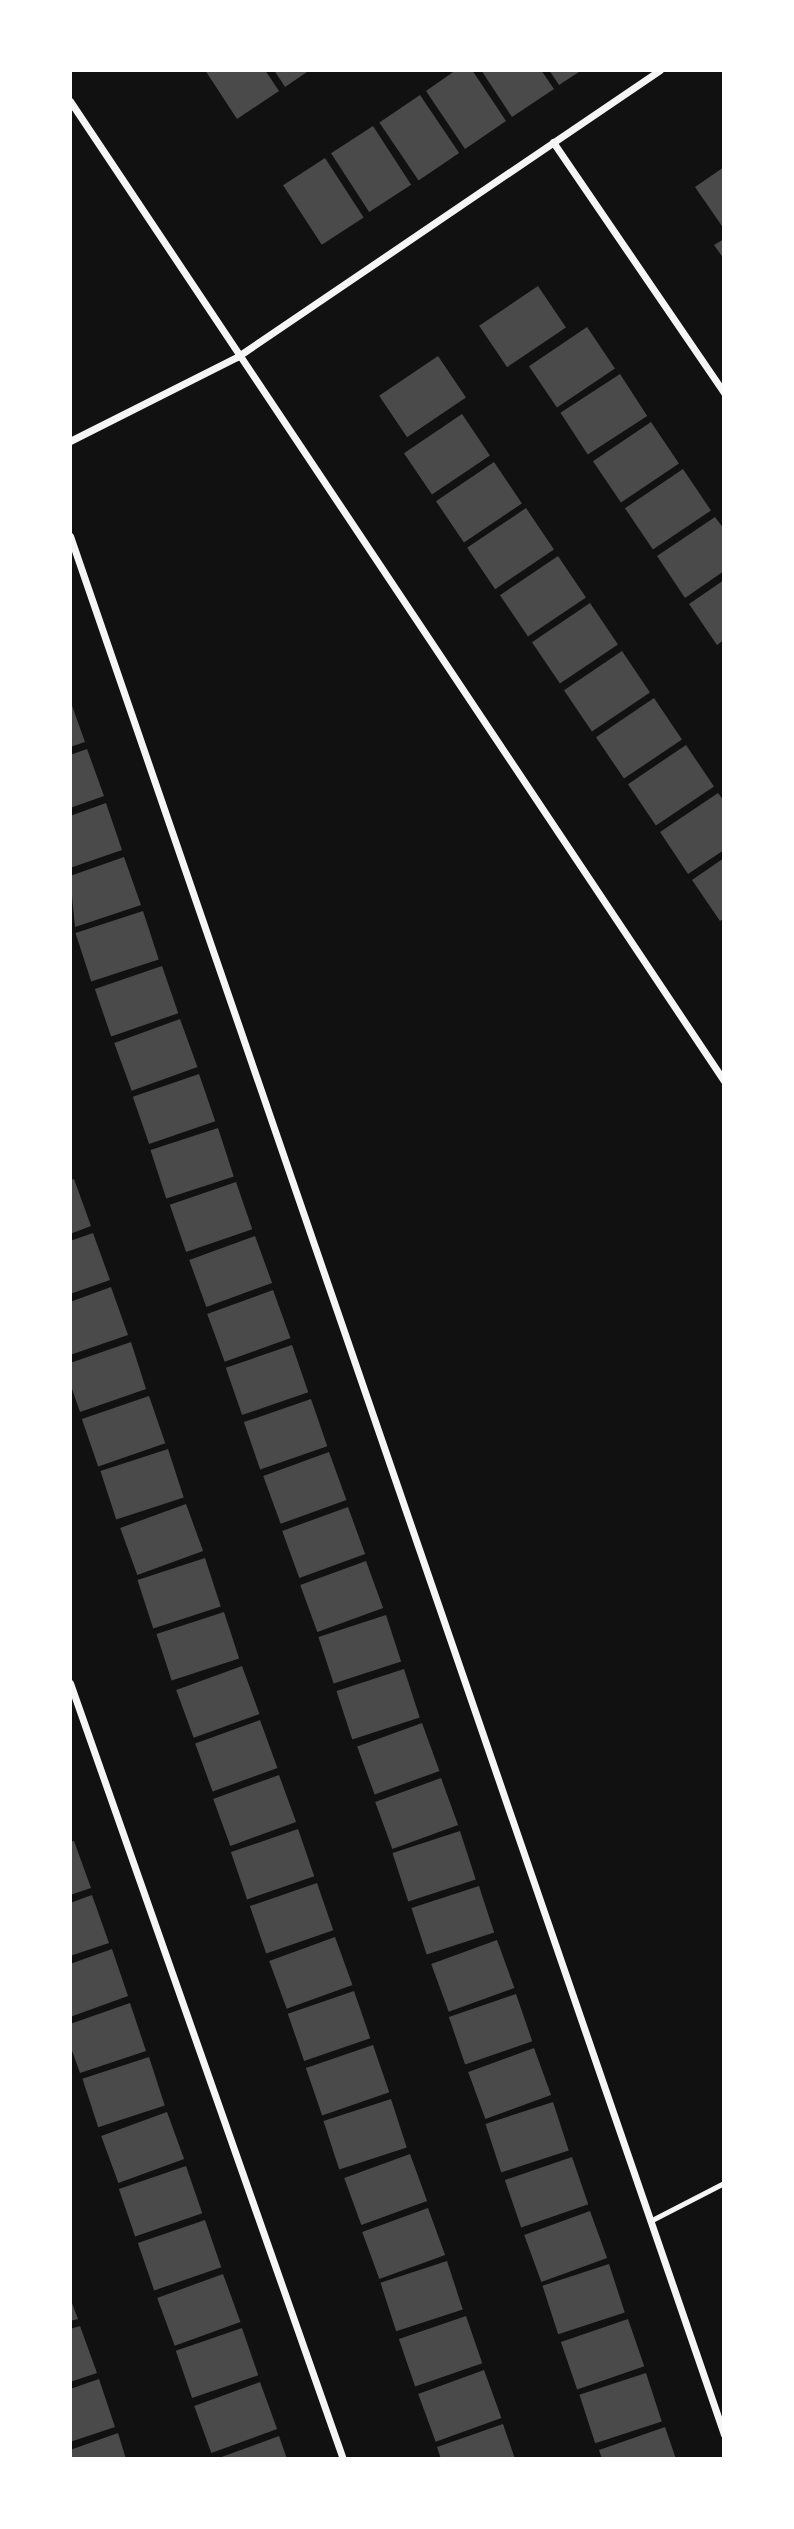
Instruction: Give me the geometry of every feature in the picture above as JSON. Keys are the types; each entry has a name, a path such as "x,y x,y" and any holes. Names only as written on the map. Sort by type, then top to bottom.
{"street":[{"path":"70,441 237,357 660,70"},
{"path":"70,101 237,357 724,1081"},
{"path":"553,142 724,393"},
{"path":"70,536 724,2434"},
{"path":"70,1682 343,2459"}],"lane":[{"path":"650,2221 724,2183"}],"building":[{"path":"205,70 265,70 279,91 237,119"},
{"path":"274,70 310,70 285,87"},
{"path":"456,70 472,70 506,121 465,149 426,91"},
{"path":"481,70 541,70 554,89 512,117"},
{"path":"549,70 582,70 559,85"},
{"path":"420,95 459,153 419,180 379,122"},
{"path":"373,126 411,185 369,212 331,153"},
{"path":"325,158 364,218 322,245 283,185"},
{"path":"724,167 724,229 695,187"},
{"path":"724,239 724,259 714,245"},
{"path":"538,286 566,327 507,367 479,326"},
{"path":"587,327 615,368 557,408 529,366"},
{"path":"438,356 466,397 407,437 379,396"},
{"path":"620,374 647,416 588,455 560,413"},
{"path":"462,414 490,455 432,495 404,453"},
{"path":"651,422 679,463 621,503 593,461"},
{"path":"494,462 522,503 464,543 436,501"},
{"path":"683,469 711,510 653,550 625,508"},
{"path":"526,508 554,549 495,589 467,548"},
{"path":"715,517 724,529 724,571 685,598 657,556"},
{"path":"558,556 586,597 528,637 500,595"},
{"path":"724,580 724,640 717,645 689,604"},
{"path":"590,603 618,644 560,684 532,642"},
{"path":"622,651 650,692 592,732 564,690"},
{"path":"654,698 682,739 624,779 596,737"},
{"path":"70,700 85,742 70,747"},
{"path":"686,745 714,786 656,826 628,784"},
{"path":"87,749 104,796 70,808 70,755"},
{"path":"718,793 724,801 724,850 688,874 660,832"},
{"path":"106,803 122,850 70,868 70,816"},
{"path":"124,857 141,905 75,927 70,876"},
{"path":"724,858 724,918 720,921 692,880"},
{"path":"143,911 159,960 91,981 75,933"},
{"path":"162,966 178,1013 111,1036 95,989"},
{"path":"180,1019 197,1067 132,1091 114,1043"},
{"path":"199,1074 215,1121 149,1144 133,1097"},
{"path":"218,1128 234,1177 166,1198 150,1150"},
{"path":"74,1179 91,1226 70,1234 70,1180"},
{"path":"236,1182 252,1229 186,1252 170,1205"},
{"path":"93,1233 110,1280 70,1294 70,1241"},
{"path":"255,1236 272,1283 206,1307 189,1260"},
{"path":"111,1287 128,1335 70,1355 70,1302"},
{"path":"273,1290 290,1338 225,1362 207,1314"},
{"path":"131,1342 146,1389 80,1412 70,1383 70,1363"},
{"path":"292,1345 308,1392 242,1415 226,1368"},
{"path":"149,1396 165,1443 98,1466 82,1419"},
{"path":"311,1399 327,1446 260,1469 244,1422"},
{"path":"168,1449 184,1498 116,1519 100,1471"},
{"path":"329,1452 346,1500 281,1524 263,1476"},
{"path":"186,1504 203,1551 137,1575 120,1528"},
{"path":"348,1507 365,1554 299,1578 282,1531"},
{"path":"205,1558 221,1607 153,1628 137,1580"},
{"path":"366,1561 383,1608 317,1632 300,1585"},
{"path":"224,1612 239,1659 172,1681 156,1634"},
{"path":"386,1615 401,1662 334,1684 318,1637"},
{"path":"242,1666 259,1714 194,1738 176,1690"},
{"path":"404,1669 420,1718 352,1739 336,1691"},
{"path":"260,1720 277,1768 213,1792 195,1744"},
{"path":"422,1723 439,1771 375,1795 357,1747"},
{"path":"279,1775 296,1822 230,1846 213,1799"},
{"path":"441,1778 458,1825 392,1849 375,1802"},
{"path":"298,1829 314,1876 247,1899 231,1852"},
{"path":"460,1831 476,1880 408,1901 392,1853"},
{"path":"74,1841 91,1888 70,1895 70,1842"},
{"path":"317,1883 333,1930 266,1953 250,1906"},
{"path":"479,1886 494,1933 427,1955 411,1908"},
{"path":"92,1895 109,1943 70,1956 70,1903"},
{"path":"335,1937 352,1985 287,2009 269,1961"},
{"path":"497,1940 514,1988 449,2012 431,1964"},
{"path":"112,1949 128,1996 70,2017 70,1964"},
{"path":"354,1991 370,2038 304,2061 288,2014"},
{"path":"516,1994 532,2041 465,2064 449,2017"},
{"path":"130,2003 146,2051 80,2073 70,2045 70,2024"},
{"path":"373,2045 389,2092 322,2115 306,2068"},
{"path":"534,2048 551,2095 485,2119 468,2072"},
{"path":"149,2057 165,2106 98,2127 82,2079"},
{"path":"391,2099 407,2148 339,2169 323,2121"},
{"path":"553,2102 569,2151 501,2172 485,2124"},
{"path":"167,2112 184,2159 118,2183 101,2136"},
{"path":"410,2154 427,2201 361,2225 344,2178"},
{"path":"572,2157 588,2204 521,2227 505,2180"},
{"path":"186,2166 202,2213 135,2236 119,2189"},
{"path":"428,2208 445,2255 379,2279 362,2232"},
{"path":"590,2211 607,2258 541,2282 524,2235"},
{"path":"205,2220 221,2267 154,2290 138,2243"},
{"path":"447,2261 463,2310 396,2331 380,2283"},
{"path":"609,2264 625,2313 558,2334 542,2286"},
{"path":"223,2274 240,2322 175,2346 157,2298"},
{"path":"70,2298 78,2319 70,2321"},
{"path":"466,2316 482,2363 415,2386 399,2339"},
{"path":"628,2319 644,2366 577,2389 561,2342"},
{"path":"80,2326 97,2373 70,2382 70,2329"},
{"path":"242,2328 258,2375 192,2398 176,2351"},
{"path":"484,2370 501,2418 436,2442 418,2394"},
{"path":"646,2373 662,2422 595,2443 579,2395"},
{"path":"99,2379 115,2427 70,2442 70,2389"},
{"path":"260,2382 277,2429 211,2453 194,2406"},
{"path":"503,2424 515,2459 441,2459 437,2447"},
{"path":"665,2427 676,2459 602,2459 599,2450"},
{"path":"118,2433 126,2459 70,2459 70,2450"},
{"path":"279,2436 287,2459 216,2459"}]}
